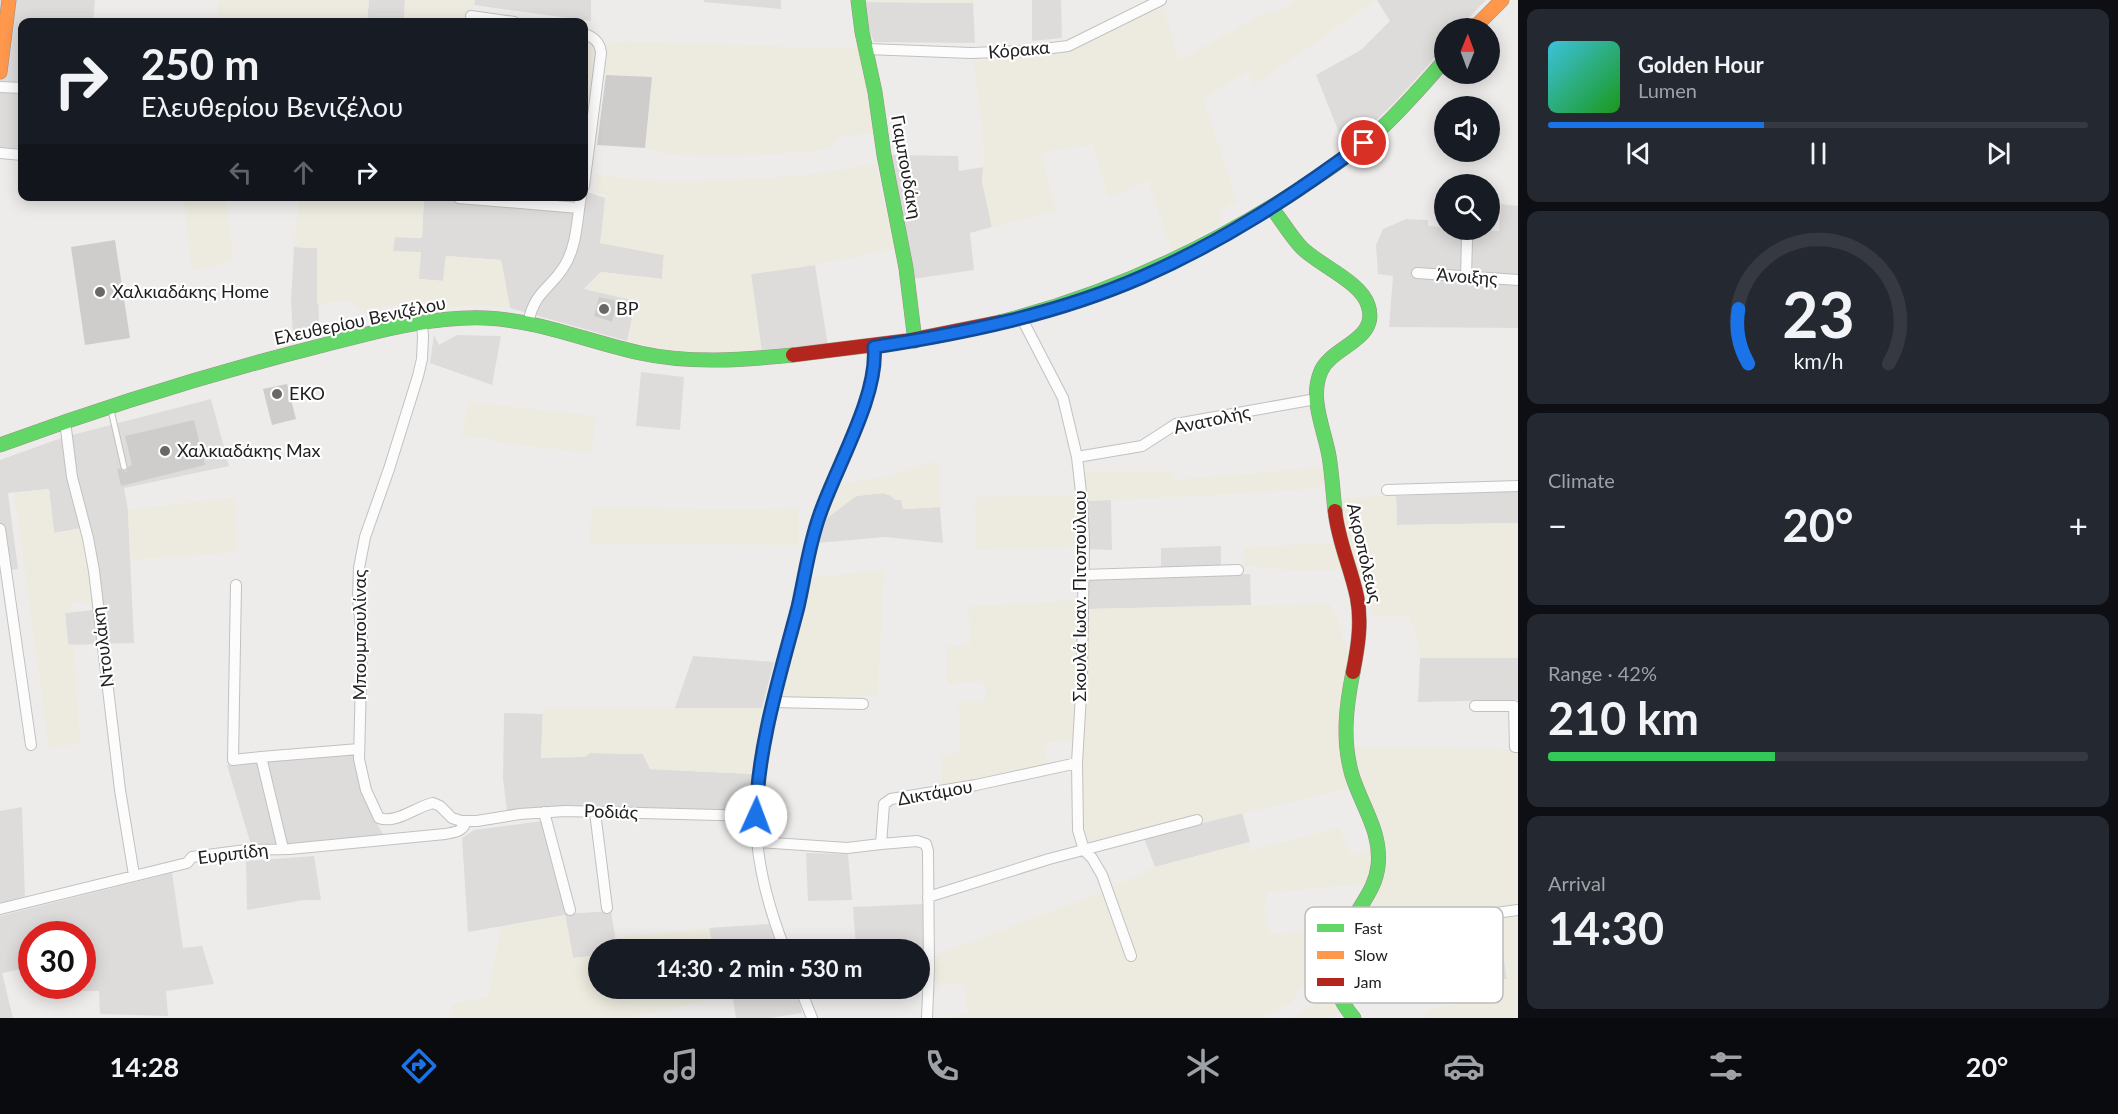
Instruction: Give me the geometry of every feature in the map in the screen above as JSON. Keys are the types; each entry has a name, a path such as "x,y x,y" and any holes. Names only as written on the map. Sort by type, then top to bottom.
{"main road":[{"path":"0,72 9,0"},
{"name":"Γιαμπουδάκη","path":"858,0 906,268 915,341"},
{"path":"1484,18 1502,0"},
{"name":"Ελευθερίου Βενιζέλου","path":"0,445 110,406 216,373 370,334 422,324 477,318 528,323 634,351 671,358 752,359 915,341 1021,318 1080,300 1143,276 1193,252 1272,208 1376,134 1434,72"},
{"name":"Ακροπόλεως","path":"1272,208 1302,247 1362,294 1369,306 1369,318 1359,339 1336,353 1325,363 1318,380 1316,399 1330,464 1340,542 1358,602 1360,623 1359,648 1347,713 1346,746 1352,771 1379,844 1374,884 1361,907"},
{"name":"Ακροπόλεως","path":"1343,1003 1354,1018"}],"street":[{"name":"Κόρακα","path":"867,49 971,53 1028,51 1068,45 1161,0"},
{"path":"471,16 485,18"},
{"path":"588,36 596,39 600,48 588,134"},
{"path":"0,87 18,88"},
{"path":"0,153 18,155"},
{"path":"495,201 579,208"},
{"path":"528,323 535,300 568,260 573,246 580,201"},
{"path":"1466,276 1467,240"},
{"name":"Άνοιξης","path":"1417,273 1518,280"},
{"name":"Σκουλά Ιωαν. Πιτοπούλιου","path":"1021,318 1061,394 1070,422 1077,457 1083,516 1082,676 1077,764 1078,830 1084,850"},
{"name":"Μπουμπουλίνας","path":"422,324 422,359 418,376 361,554 358,597 362,639 359,748 366,790 379,818 394,819 433,803 440,806 452,818 466,821"},
{"path":"781,939 770,905 757,842 759,771 772,702 816,526 871,384 875,362 874,347"},
{"name":"Ανατολής","path":"1077,457 1142,446 1176,424 1316,399"},
{"name":"Ντουλάκη","path":"65,421 72,477 88,538 94,572 120,790 134,875"},
{"path":"1387,490 1518,486"},
{"path":"0,529 31,745"},
{"path":"1083,575 1238,570"},
{"path":"236,585 233,759 359,748"},
{"path":"772,702 862,704"},
{"path":"1475,706 1514,706 1515,747 1518,747"},
{"path":"261,757 283,849"},
{"name":"Δικτάμου","path":"881,844 884,804 891,800 1077,764"},
{"path":"544,812 570,910"},
{"name":"Ροδιάς","path":"466,821 544,812 756,816"},
{"path":"595,812 607,908"},
{"path":"928,897 1084,850 1197,820"},
{"name":"Ευριπίδη","path":"0,909 187,863 192,857 246,849 283,849 445,834 458,832 466,821"},
{"path":"757,842 847,848 917,841 926,844 928,852 929,980 927,1018"},
{"path":"1084,850 1092,858 1102,875 1131,956"},
{"path":"1503,912 1518,910"},
{"path":"804,999 812,1018"}],"lane":[{"path":"110,406 124,467"}],"shaded area":[{"path":"0,0 95,0 93,18 18,18 18,149 0,147"},
{"path":"219,0 369,0 367,18 217,18"},
{"path":"369,0 405,0 404,18 367,18"},
{"path":"405,0 475,0 470,18 404,18"},
{"path":"475,0 591,0 591,21 588,21 588,18 569,18 474,5"},
{"path":"704,0 781,0 781,9 704,2"},
{"path":"865,0 976,0 973,3 865,2"},
{"path":"1032,0 1061,0 1062,38 1032,41"},
{"path":"1292,0 1375,0 1270,75 1254,84 1248,71 1203,98 1237,201 1219,211 1222,223 1172,252 1148,181 1108,198 1093,144 1040,153 1057,210 992,227 982,181 984,151 974,61 1062,53 1080,47 1163,6 1179,60 1267,12 1280,11 1293,2"},
{"path":"1377,0 1486,0 1469,18 1434,18 1434,58 1397,100 1369,127 1344,145 1316,75 1361,50 1390,21"},
{"path":"865,2 973,3 975,43 874,42 867,25"},
{"path":"588,38 594,42 588,108"},
{"path":"623,41 861,47 876,134 840,136 832,146 818,151 758,155 665,154 645,148 652,77 603,75 605,44"},
{"path":"889,155 958,156 959,171 984,167 982,181 992,227 970,233 974,270 912,279"},
{"path":"876,164 894,249 815,265 751,274 762,353 674,351 627,341 636,301 584,289 601,272 662,279 664,255 600,243 606,195 595,192 597,175 657,181 694,181 799,176"},
{"path":"588,192 605,198 601,243 664,255 662,279 601,272 585,288 636,301 627,341 510,308 501,260 446,256 443,281 419,279 393,251 394,237 422,238 424,201 588,201"},
{"path":"183,201 226,201 233,259 216,267 192,270"},
{"path":"299,201 424,201 422,238 395,237 393,251 421,252 419,279 443,281 446,256 501,260 510,308 471,305 437,309 429,302 357,310 354,301 317,304 317,248 294,247"},
{"path":"1501,204 1518,206 1518,328 1389,327 1393,276 1378,274 1376,245 1383,229 1406,219 1428,220 1428,226 1434,226 1434,240 1500,240"},
{"path":"294,247 317,248 319,326 293,336 291,301"},
{"path":"815,265 828,346 762,353 751,274"},
{"path":"434,335 439,345 457,335 501,336 492,385 430,363"},
{"path":"641,372 684,377 680,430 636,426"},
{"path":"211,399 229,466 124,488 128,510 134,643 68,645 65,613 102,609 82,528 54,533 49,489 8,493 18,569 0,571 0,460 64,437"},
{"path":"469,402 596,416 591,453 502,443 484,438 461,437"},
{"path":"936,461 940,464 940,507 903,509 901,500 895,500 883,493 856,496 823,521 836,485 888,476"},
{"path":"1324,467 1326,487 1258,493 1085,501 1082,472 1170,471 1173,480"},
{"path":"49,489 54,533 82,528 93,601 72,602 73,612 65,613 68,644 74,645 80,743 49,749 14,493"},
{"path":"1518,491 1518,523 1397,525 1396,496"},
{"path":"883,493 901,499 903,509 940,507 943,543 885,537 817,543 823,521 856,496"},
{"path":"1078,496 1079,547 976,550 975,497"},
{"path":"1396,496 1397,525 1518,523 1518,658 1420,658 1416,635 1409,616 1373,615 1364,584 1345,540 1340,498"},
{"path":"235,497 237,552 130,560 128,510"},
{"path":"1111,500 1112,550 1087,549 1085,501"},
{"path":"592,507 737,510 799,508 799,545 590,543"},
{"path":"1335,543 1343,569 1303,571 1244,566 1244,547"},
{"path":"1221,546 1221,566 1161,568 1161,548"},
{"path":"884,570 878,696 780,698 810,578"},
{"path":"1250,574 1251,605 1088,609 1088,579"},
{"path":"1076,600 1073,739 1043,743 1048,765 942,787 941,756 960,752 959,701 985,701 985,681 947,684 947,646 970,644 968,607"},
{"path":"1330,604 1348,652 1355,651 1342,764 1347,789 1201,823 1088,845 1083,826 1081,768 1088,609"},
{"path":"693,656 774,662 762,708 675,708"},
{"path":"1420,658 1518,658 1518,700 1418,702"},
{"path":"543,708 762,708 752,774 650,769 643,754 590,753 585,757 541,758"},
{"path":"504,713 543,714 541,758 590,753 643,754 650,769 752,774 747,813 539,808 507,811 503,779"},
{"path":"1353,747 1518,749 1518,907 1503,909 1503,907 1370,907 1379,892 1385,872 1387,852 1385,833 1359,777"},
{"path":"355,753 375,820 383,834 329,843 251,845 227,765"},
{"path":"22,807 25,898 0,903 0,811"},
{"path":"1242,813 1250,842 1155,867 1144,838"},
{"path":"543,821 565,914 611,911 615,939 588,939 588,956 573,958 565,915 468,932 462,838 474,830"},
{"path":"1339,827 1351,854 1370,851 1374,866 1372,883 1268,893 1264,912 1270,935 1305,930 1305,984 1300,986 1292,1003 1261,1018 949,1018 968,1013 963,984 935,985 934,956 1097,894 1155,867 1250,842 1251,851"},
{"path":"806,853 848,854 852,900 808,901"},
{"path":"314,856 321,900 304,900 247,910 246,861"},
{"path":"172,873 183,948 202,946 214,984 166,991 168,1016 100,1014 99,991 96,991 96,921 18,921 18,970 2,973 13,1018 0,1018 0,916"},
{"path":"923,904 924,939 855,939 853,907"},
{"path":"1518,914 1518,1018 1425,1018 1425,1010 1456,1004 1503,1003 1503,980 1507,979 1503,951 1503,916"},
{"path":"565,915 573,958 588,956 588,999 718,999 624,1018 450,1018 452,1004 488,997 501,927"},
{"path":"769,924 774,939 711,939 709,928"},
{"path":"709,928 711,939 615,939"},
{"path":"1503,951 1507,979 1503,980"},
{"path":"733,999 798,999 802,1013 769,1018 736,1018"},
{"path":"1315,1003 1332,1003 1340,1013 1332,1018 1292,1018"}],"building":[{"path":"606,75 652,77 645,148 597,145"},
{"name":"Χαλκιαδάκης Home","path":"115,240 130,338 85,345 71,247"},
{"path":"599,297 617,301 612,322 594,316"},
{"path":"287,384 296,419 272,425 263,389"},
{"name":"Χαλκιαδάκης Max","path":"194,420 205,465 121,486 117,468 126,472 132,465 125,436"}],"traffic: fast":[{"path":"858,0 906,268 915,341"},
{"path":"1000,322 1040,311 1117,284 1191,251 1263,212 1366,142 1402,108 1434,72"},
{"path":"1272,208 1302,248 1349,281 1364,297 1368,305 1370,317 1367,327 1361,335 1327,362 1321,371 1316,392 1329,456 1335,511"},
{"path":"0,445 117,404 236,368 379,331 442,320 485,318 524,323 640,353 678,359 736,359 793,355"},
{"path":"1353,672 1348,698 1347,749 1352,775 1374,831 1378,854 1377,872 1361,907"},
{"path":"1343,1003 1354,1018"}],"traffic: slow":[{"path":"0,72 9,0"},
{"path":"1484,18 1502,0"}],"traffic: jam":[{"path":"793,355 905,341 1000,322"},
{"path":"1335,511 1358,606 1359,634 1353,672"}],"place":[{"name":"Χαλκιαδάκης Home","path":"100,292"},
{"name":"BP","path":"604,309"},
{"name":"EKO","path":"277,394"},
{"name":"Χαλκιαδάκης Max","path":"165,451"}],"route":[{"path":"756,816 758,782 768,718 800,597 812,541 819,514 871,384 875,362 874,347 946,335 1021,318 1126,284 1193,252 1272,208 1364,143"}]}
